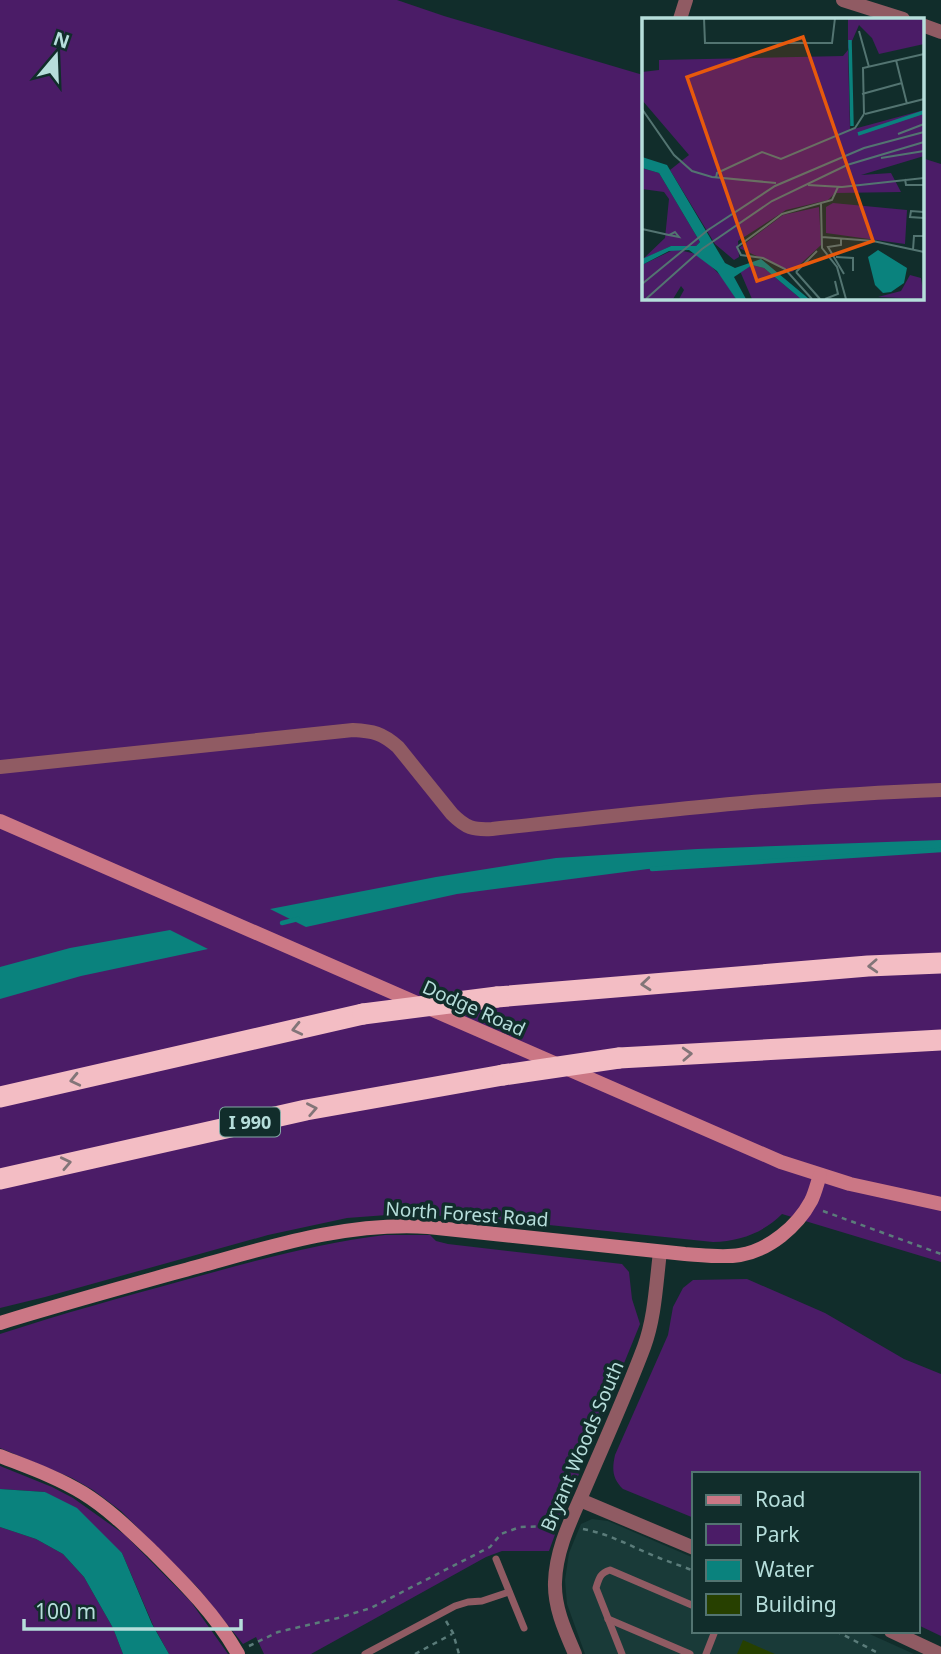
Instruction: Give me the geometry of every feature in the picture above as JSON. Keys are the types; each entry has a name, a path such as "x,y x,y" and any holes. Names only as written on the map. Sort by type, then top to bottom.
{"highway":[{"path":"0,1097 363,1014 497,997 868,966 941,964"},
{"name":"I 990","path":"0,1179 306,1110 503,1074 619,1058 941,1040"}],"street":[{"path":"680,18 686,0"},
{"path":"844,0 900,18"},
{"path":"923,25 941,32"},
{"path":"0,767 353,730 371,731 387,738 398,747 452,814 462,824 475,830 689,807 941,790"},
{"name":"Dodge Road","path":"0,821 781,1162 850,1184 941,1204"},
{"name":"North Forest Road","path":"0,1323 269,1247 349,1229 428,1227 660,1252 741,1255 781,1236 798,1220 808,1205 820,1175"},
{"name":"Bryant Woods South","path":"575,1654 560,1617 556,1597 555,1579 560,1550 567,1527 649,1332 660,1252"},
{"path":"0,1456 61,1481 84,1494 131,1530 191,1591 223,1629 238,1653"},
{"path":"580,1500 692,1548"},
{"path":"895,1633 940,1654"}],"lane":[{"path":"496,1559 524,1628"},
{"path":"622,1654 596,1588 599,1577 604,1572 610,1570 692,1605"},
{"path":"365,1654 455,1606 509,1592"},
{"path":"608,1619 690,1654"},
{"path":"706,1654 714,1633"}],"path":[{"path":"808,1205 941,1254"},
{"path":"238,1653 278,1632 371,1608 491,1547 501,1534 511,1530 545,1525 557,1527"},
{"path":"578,1529 599,1532 692,1570"},
{"path":"447,1622 459,1654"},
{"path":"415,1654 453,1633"},
{"path":"840,1633 880,1654"}],"shaded area":[{"path":"592,1519 608,1521 692,1557 692,1633 867,1633 914,1654 585,1654 567,1604 565,1580 569,1553 581,1524"}],"green space":[{"path":"0,0 397,0 642,75 642,299 923,299 923,158 941,164 941,1262 782,1214 750,1235 713,1242 463,1216 387,1215 347,1218 268,1235 0,1308"},
{"path":"385,1235 430,1235 436,1241 448,1244 622,1264 629,1272 632,1299 640,1324 549,1551 502,1551 486,1557 311,1654 264,1654 256,1637 243,1644 198,1588 121,1511 72,1478 0,1448 0,1334 259,1260"},
{"path":"747,1279 825,1313 904,1359 941,1374 941,1636 920,1626 920,1472 692,1472 692,1517 623,1489 617,1481 613,1469 615,1455 668,1335 673,1307 683,1288 693,1280"},
{"path":"0,1466 73,1498 125,1535 191,1602 228,1654 169,1654 153,1625 122,1553 45,1492 0,1489"},
{"path":"0,1527 36,1539 63,1554 84,1577 113,1628 123,1654 0,1654"}],"water":[{"path":"941,840 941,850 648,869 457,894 306,927 270,909 436,877 556,858 697,849"},
{"path":"170,930 208,949 81,976 0,999 0,967 70,948"},
{"path":"0,1489 45,1492 77,1508 122,1553 152,1624 169,1654 123,1654 113,1628 84,1577 63,1554 36,1539 0,1527"}],"building":[{"path":"743,1640 775,1654 737,1654"}],"waterway":[{"path":"652,869 941,850"},
{"path":"282,923 298,919"}]}
